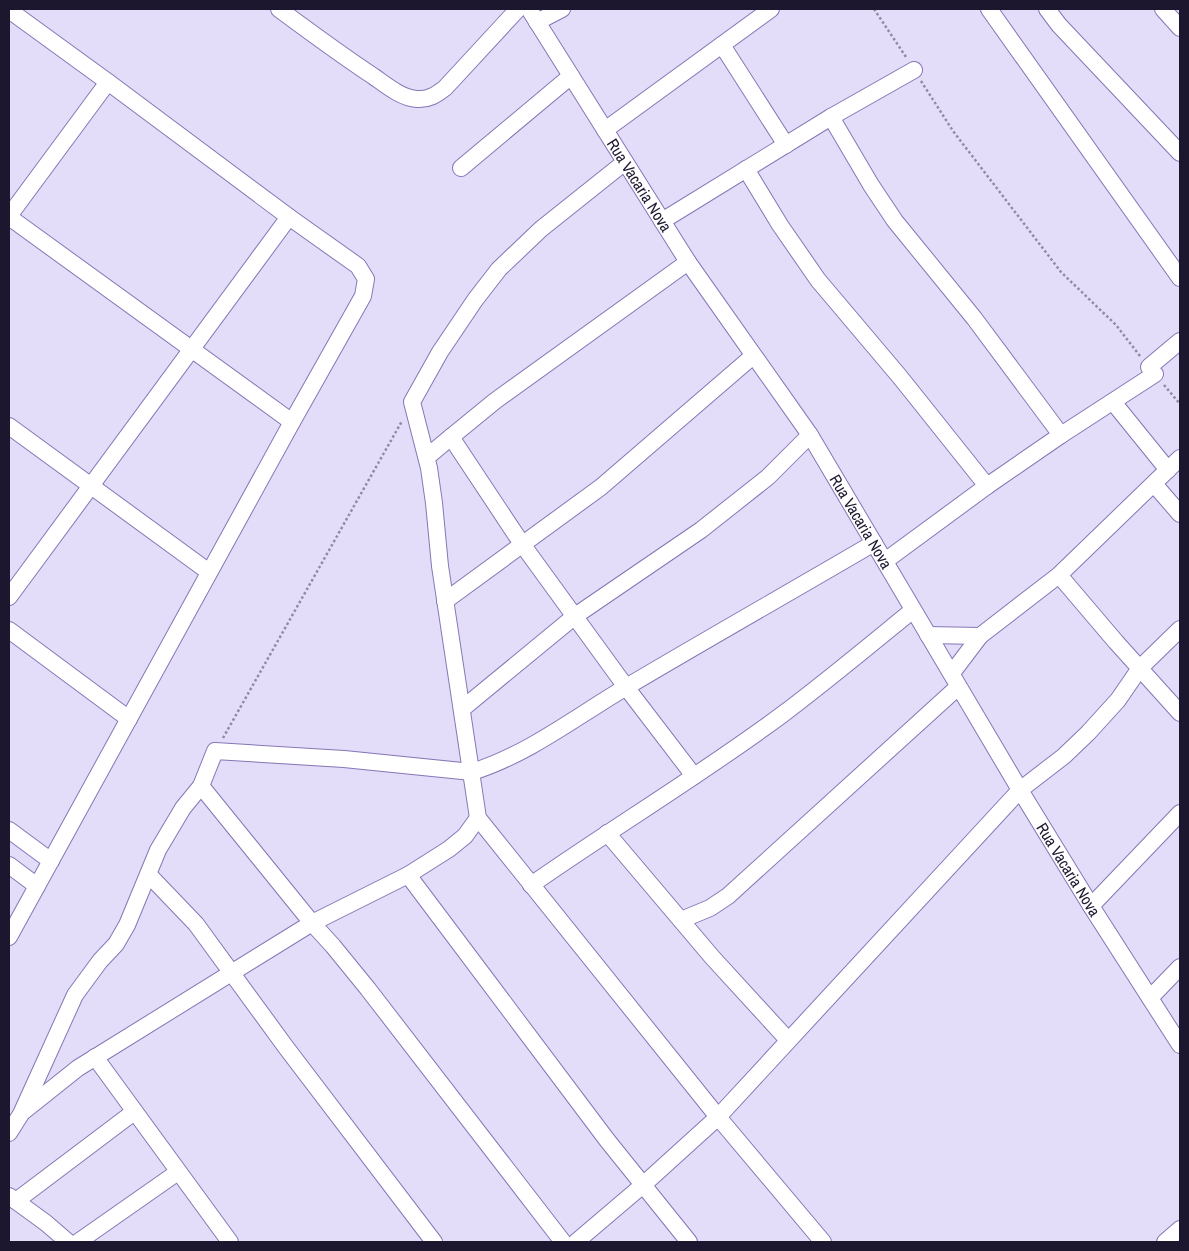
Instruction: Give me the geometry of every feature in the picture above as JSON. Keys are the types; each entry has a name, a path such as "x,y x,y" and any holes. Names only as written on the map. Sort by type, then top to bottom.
{"street":[{"path":"279,9 338,53 390,88 417,99 431,97 444,88 518,9"},
{"path":"533,15 562,9"},
{"path":"605,130 771,9"},
{"path":"989,9 1180,278"},
{"path":"1047,9 1059,25 1180,153"},
{"path":"1163,9 1180,28"},
{"path":"9,10 358,266 366,279 363,296 9,937"},
{"name":"Rua Vacaria Nova","path":"533,15 688,262 810,435 1020,790 1180,1045"},
{"path":"722,46 786,145"},
{"path":"662,221 831,117 914,70"},
{"path":"461,168 571,76"},
{"path":"108,82 9,217 292,422"},
{"path":"831,117 895,221 974,318 1061,435"},
{"path":"625,162 541,229 499,269 440,352 412,402 427,458 434,503 440,566 478,818 718,1117 824,1242"},
{"path":"746,169 780,225 818,280 987,486"},
{"path":"9,597 289,217"},
{"path":"427,458 495,401 688,262"},
{"path":"885,561 987,486 1113,402 1152,371 1180,341"},
{"path":"445,601 601,487 753,356"},
{"path":"1113,402 1168,470"},
{"path":"9,426 209,572"},
{"path":"462,709 575,616 701,530 768,477 810,435"},
{"path":"452,437 522,544 626,687 694,776"},
{"path":"681,920 710,908 728,896 955,680 980,636 1059,575 1180,458"},
{"path":"1154,484 1180,514"},
{"path":"9,1133 21,1114 75,995 120,938 134,910 158,850 183,808 201,786 216,752 344,759 472,772 524,750 626,687 874,543"},
{"path":"1059,575 1180,713"},
{"path":"531,885 782,715 914,610"},
{"path":"576,1242 718,1117 1020,790 1064,756 1096,724 1118,700 1140,668 1180,629"},
{"path":"9,630 129,719"},
{"path":"928,635 980,636"},
{"path":"201,786 368,989 563,1242"},
{"path":"1092,906 1180,812"},
{"path":"21,1114 78,1068 95,1057 233,974 312,923 408,875 449,849 465,836 478,818"},
{"path":"9,830 51,861"},
{"path":"607,833 712,957 788,1040"},
{"path":"9,865 37,886"},
{"path":"149,875 196,924 285,1046 434,1242"},
{"path":"408,875 608,1140 689,1242"},
{"path":"1150,998 1180,967"},
{"path":"95,1057 230,1242"},
{"path":"68,1242 12,1198 134,1112"},
{"path":"78,1242 178,1172"},
{"path":"1164,1242 1180,1229"}],"path":[{"path":"874,9 953,131 1061,272 1116,326 1180,404"},
{"path":"216,752 412,402"}]}
